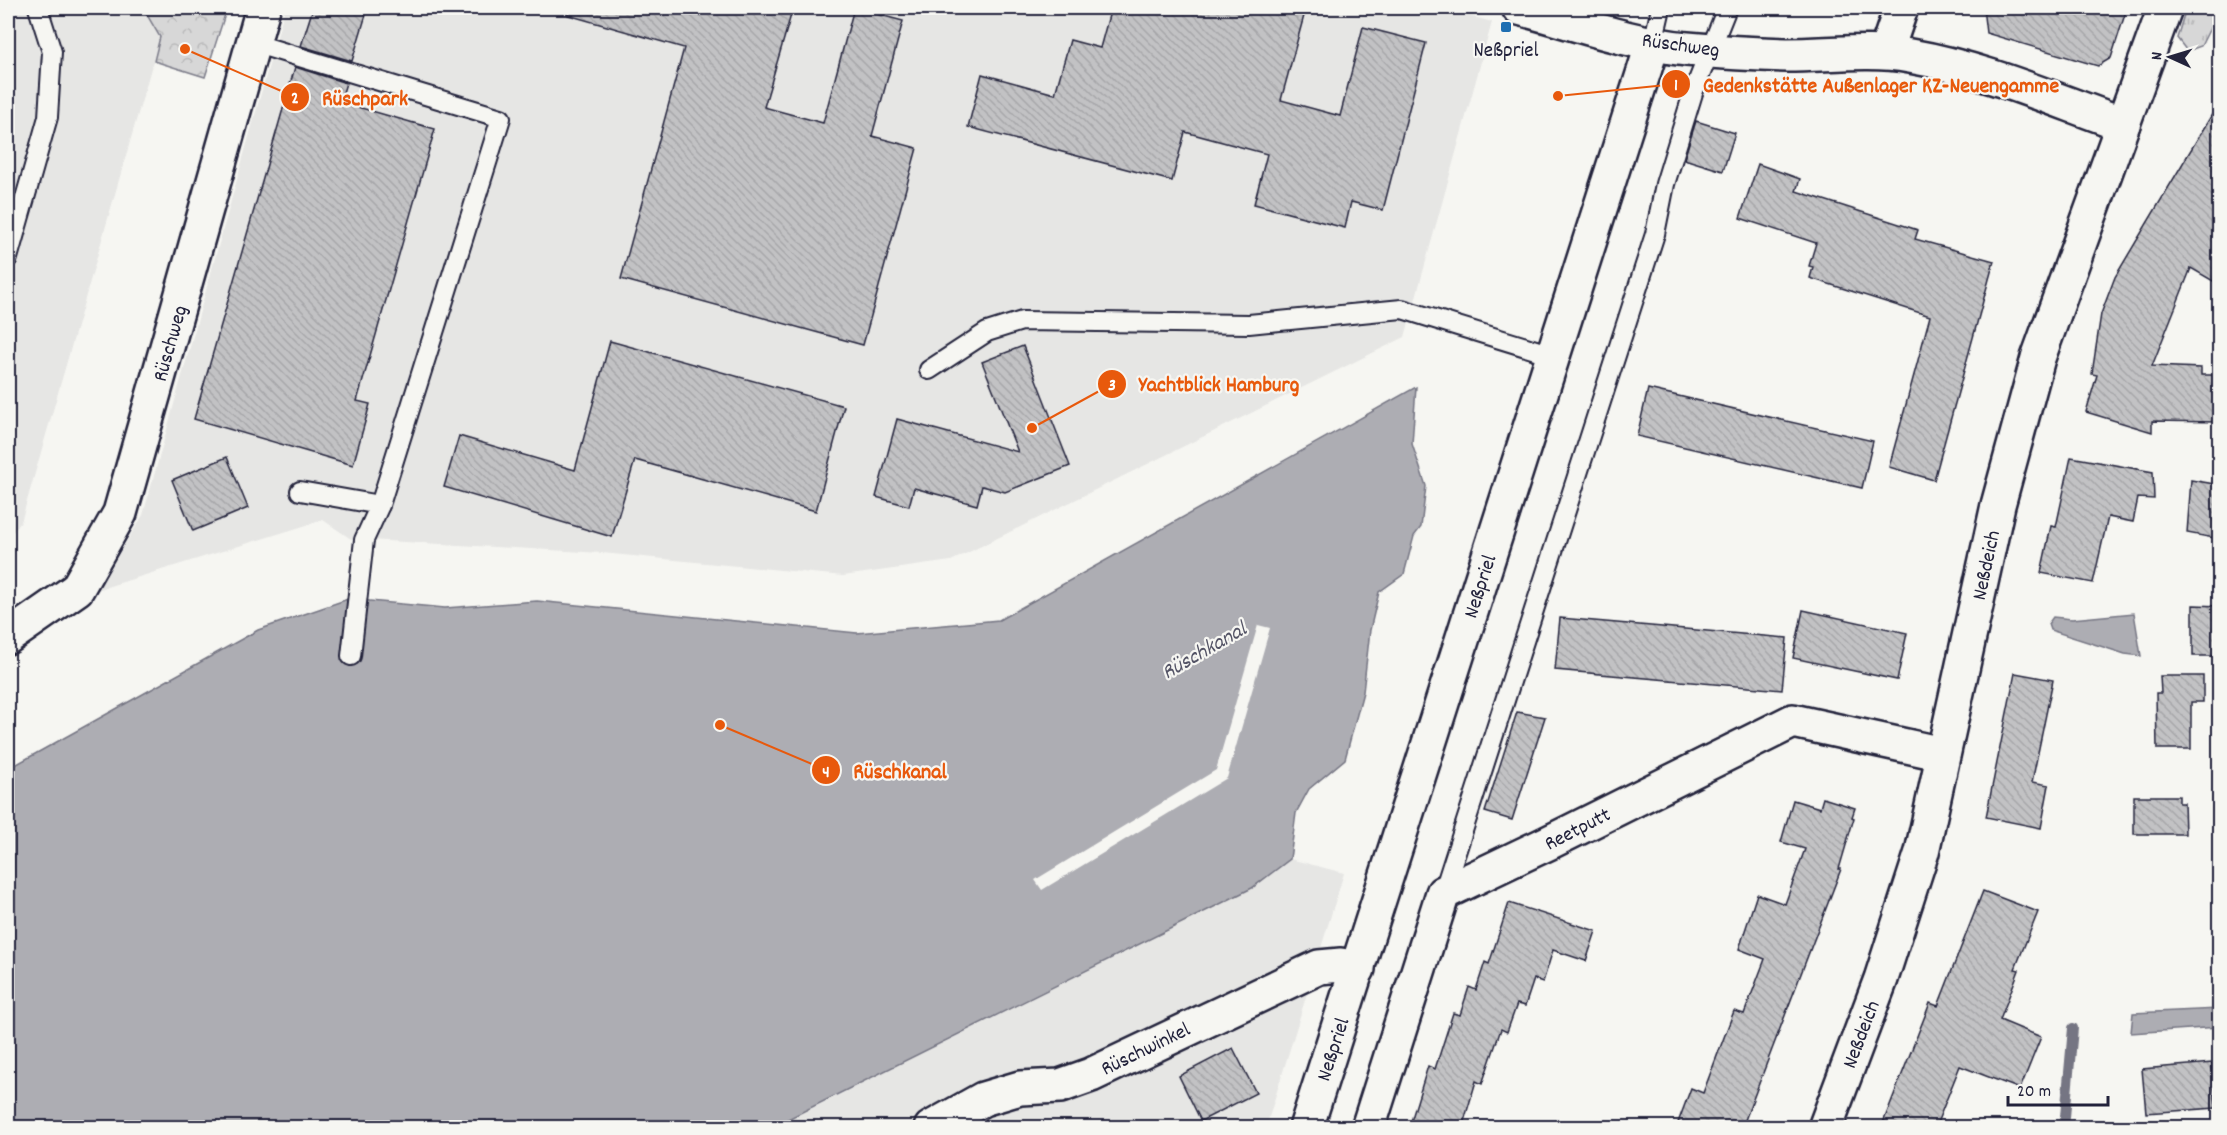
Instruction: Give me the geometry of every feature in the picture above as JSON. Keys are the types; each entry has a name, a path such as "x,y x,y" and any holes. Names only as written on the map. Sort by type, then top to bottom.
{"street":[{"name":"Rüschweg","path":"8,636 77,589 120,513 263,8"},
{"name":"Rüschweg","path":"1519,8 1653,44 1787,55 1886,52 1968,68 2123,124"},
{"path":"1886,52 1901,8"},
{"name":"Neßdeich","path":"1825,1128 1881,979 1922,852 2015,435 2038,358 2165,8"},
{"name":"Neßpriel","path":"1306,1128 1653,44"},
{"name":"Reetputt","path":"1443,893 1793,721 1943,754"},
{"path":"1368,1128 1443,893"},
{"name":"Rüschwinkel","path":"931,1128 983,1100 1020,1088 1060,1086 1091,1075 1319,967 1341,965 1358,969"}],"lane":[{"path":"8,258 48,117 52,52 38,8"},
{"path":"1653,44 1661,8"},
{"path":"1443,893 1655,234 1665,184 1693,93 1727,8"},
{"path":"253,43 501,118 381,505 364,540 351,656"},
{"path":"929,369 987,332 1022,321 1249,324 1402,309 1552,355"},
{"path":"300,491 381,505"}],"shaded area":[{"path":"8,8 143,8 160,37 21,522 8,538"},
{"path":"285,8 1441,8 1492,22 1405,337 951,561 843,576 602,553 351,539 323,520 97,590 143,515"},
{"path":"1290,859 1344,873 1266,1127 772,1128 1252,888"}],"green space":[{"path":"143,8 227,8 205,77 154,61 160,37"},
{"path":"2186,8 2220,8 2201,46 2187,51 2177,38"}],"water":[{"name":"Rüschkanal","path":"1416,387 1412,444 1426,486 1421,527 1414,536 1404,574 1379,592 1370,630 1363,692 1345,759 1309,789 1296,813 1290,859 1252,888 772,1127 8,1127 8,769 258,630 348,599 445,608 537,601 857,633 999,620"},
{"path":"2134,613 2141,656 2125,654 2050,630 2048,624 2053,617 2072,619"},
{"path":"2219,1009 2219,1027 2131,1033 2133,1013"}],"pier":[{"path":"1258,625 1270,628 1227,778 1042,890 1035,880 1216,770"}],"building":[{"path":"313,8 368,8 352,61 301,46"},
{"path":"569,8 793,8 764,107 823,123 854,8 903,21 872,136 917,148 863,345 621,279 684,48 568,15"},
{"path":"1111,8 1290,8 1305,12 1281,100 1340,116 1363,27 1426,43 1383,210 1351,202 1345,228 1254,204 1267,154 1185,132 1172,181 968,127 982,74 1055,94 1070,40 1100,48"},
{"path":"1983,8 2127,8 2111,58 2098,66 1986,33"},
{"path":"295,67 346,83 340,102 435,129 357,401 370,404 353,465 194,419"},
{"path":"2220,101 2220,285 2191,268 2152,366 2201,368 2201,375 2220,375 2220,422 2152,421 2152,432 2086,412 2097,375 2092,374 2101,314 2115,277"},
{"path":"1696,121 1735,133 1723,171 1684,159"},
{"path":"1758,164 1800,179 1796,191 1918,230 1915,239 1994,261 1934,480 1889,467 1930,316 1810,278 1813,267 1809,266 1816,243 1740,218"},
{"path":"610,341 844,406 816,511 635,460 612,537 444,487 459,436 575,470"},
{"path":"1023,346 1070,466 1005,492 982,486 977,505 914,488 909,506 876,497 897,419 1018,452 982,362"},
{"path":"1648,389 1873,441 1862,488 1637,436"},
{"path":"227,457 248,508 193,531 172,480"},
{"path":"2071,457 2153,472 2154,499 2138,498 2133,522 2108,517 2093,583 2041,573 2051,526 2056,527"},
{"path":"2191,480 2220,485 2220,539 2187,533"},
{"path":"2193,605 2220,606 2220,656 2193,656"},
{"path":"1803,610 1907,633 1897,680 1793,658"},
{"path":"1560,618 1787,638 1782,690 1555,670"},
{"path":"2015,673 2053,680 2032,782 2049,785 2041,828 1986,817"},
{"path":"2160,676 2203,676 2203,702 2191,702 2191,749 2157,749 2156,693 2161,693"},
{"path":"1517,712 1545,717 1512,820 1485,812"},
{"path":"2134,796 2179,796 2179,803 2184,803 2185,834 2134,834"},
{"path":"1823,798 1855,808 1852,817 1854,818 1839,869 1841,869 1742,1128 1676,1128 1691,1088 1703,1093 1734,1011 1744,1014 1765,959 1739,949 1757,894 1785,904 1805,849 1781,842 1793,800 1820,808"},
{"path":"1983,891 2038,912 2015,969 2019,970 2000,1020 2041,1037 2020,1089 1960,1066 1935,1128 1881,1128 1930,1003 1938,1006"},
{"path":"1509,903 1596,931 1586,961 1553,950 1543,982 1534,979 1525,1006 1517,1004 1507,1032 1501,1029 1482,1084 1476,1081 1462,1128 1409,1128 1428,1066 1435,1069 1453,1013 1460,1015 1469,987 1476,990 1485,962 1489,964"},
{"path":"1233,1048 1256,1093 1201,1121 1179,1076"},
{"path":"2212,1063 2216,1108 2146,1113 2142,1069"}],"waterway":[{"path":"2064,1128 2073,1028"}],"place":[{"name":"Neßpriel","path":"1506,27"},
{"name":"Rüschpark","path":"185,49"},
{"name":"Gedenkstätte Außenlager KZ-Neuengamme","path":"1558,96"},
{"name":"Yachtblick Hamburg","path":"1032,428"},
{"name":"Rüschkanal","path":"720,725"}]}
